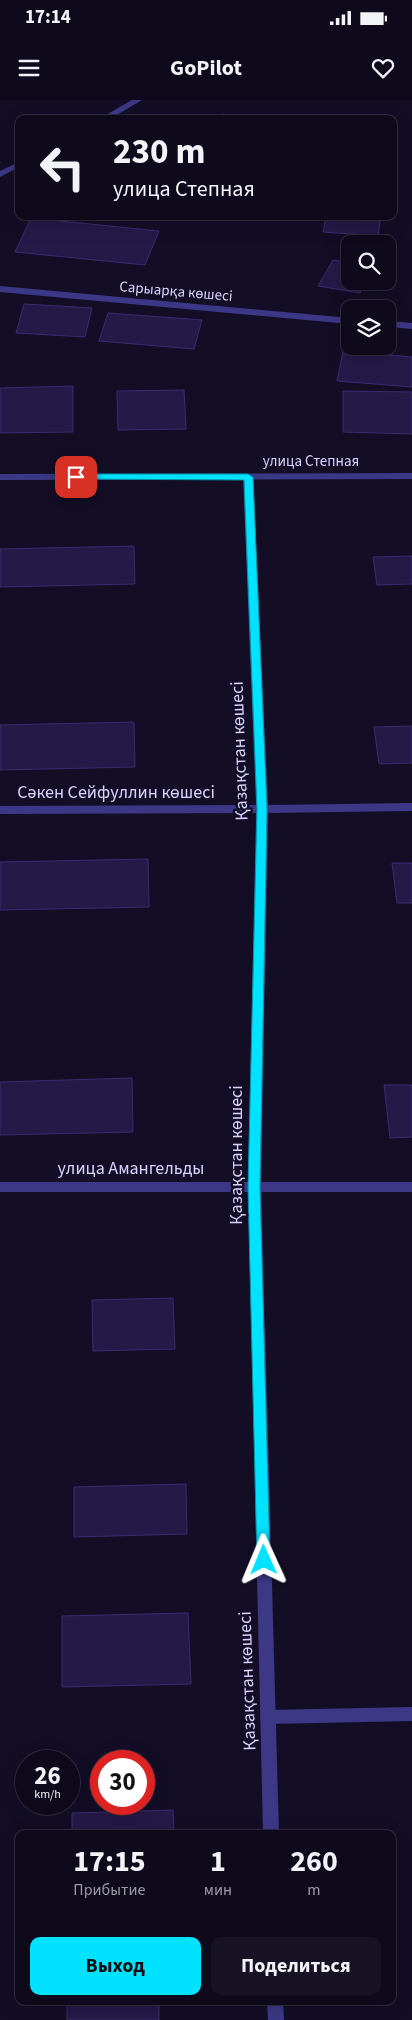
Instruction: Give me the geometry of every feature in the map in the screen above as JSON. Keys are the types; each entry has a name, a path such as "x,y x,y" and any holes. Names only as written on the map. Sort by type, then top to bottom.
{"street":[{"path":"110,115 138,100"},
{"path":"0,174 15,166"},
{"name":"Сарыарқа көшесі","path":"0,289 341,320"},
{"path":"396,325 412,326"},
{"name":"улица Степная","path":"0,477 412,476"},
{"name":"Қазақстан көшесі","path":"248,477 262,809 254,1187 271,1830"},
{"name":"Сәкен Сейфуллин көшесі","path":"0,810 262,809 412,806"},
{"name":"улица Амангельды","path":"0,1187 412,1187"},
{"path":"268,1717 412,1714"},
{"path":"276,2005 276,2020"}],"building":[{"path":"30,220 51,220 159,231 145,265 15,252"},
{"path":"325,220 380,220 378,235 323,232"},
{"path":"333,260 341,261 341,290 318,286"},
{"path":"342,290 362,290 360,293"},
{"path":"24,304 92,308 85,337 16,333"},
{"path":"108,313 202,320 194,349 99,341"},
{"path":"342,355 412,357 412,387 337,381"},
{"path":"73,386 73,432 0,433 0,388"},
{"path":"184,390 186,429 118,430 117,391"},
{"path":"343,391 412,392 412,434 343,432"},
{"path":"134,546 135,584 0,587 0,549"},
{"path":"412,556 412,584 377,585 373,557"},
{"path":"134,722 135,767 0,770 0,725"},
{"path":"412,726 412,763 379,764 374,727"},
{"path":"148,859 149,907 0,910 0,862"},
{"path":"392,863 412,863 412,903 397,903"},
{"path":"132,1078 133,1132 0,1135 0,1082"},
{"path":"384,1085 412,1085 412,1137 390,1138"},
{"path":"173,1298 175,1349 93,1351 92,1300"},
{"path":"186,1484 187,1534 74,1537 74,1487"},
{"path":"188,1613 191,1684 62,1687 62,1616"},
{"path":"173,1810 174,1830 72,1830 72,1815 80,1815 80,1813 90,1812 90,1815 155,1815 155,1811"},
{"path":"67,2005 159,2005 159,2020 67,2020"}],"route":[{"path":"76,477 248,477 262,809 254,1187 264,1560"}]}
